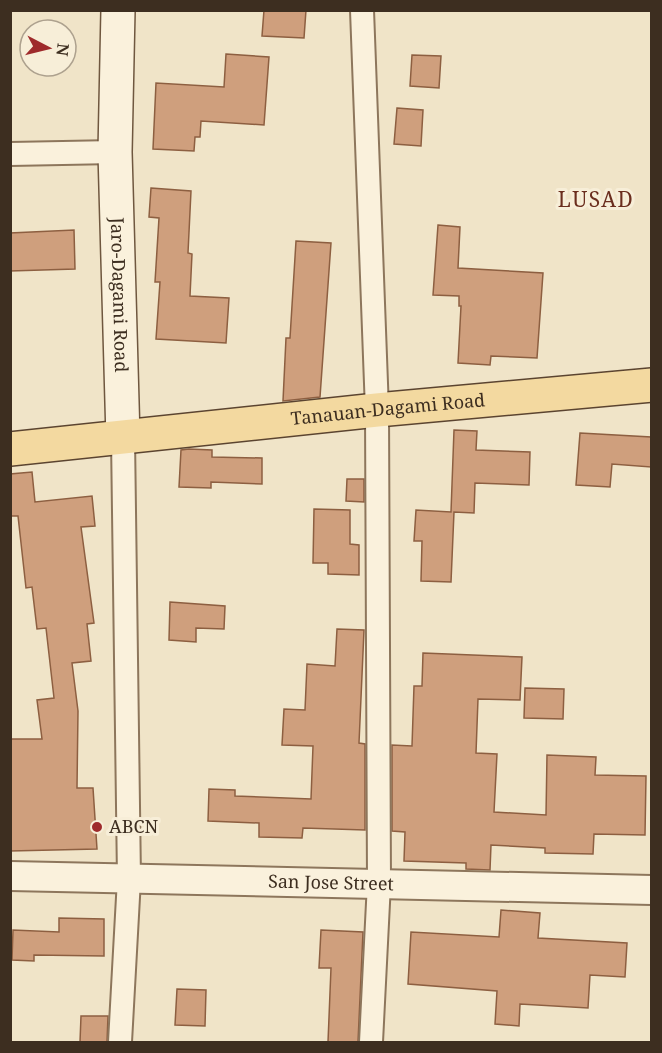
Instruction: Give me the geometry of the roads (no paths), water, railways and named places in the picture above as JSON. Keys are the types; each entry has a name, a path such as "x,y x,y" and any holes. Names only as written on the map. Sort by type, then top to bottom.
{"main road":[{"name":"Jaro-Dagami Road","path":"118,10 114,152 123,438"},
{"name":"Tanauan-Dagami Road","path":"10,449 651,385"}],"street":[{"path":"362,10 377,411 379,883 370,1042"},
{"path":"10,154 114,152"},
{"path":"120,1042 129,879 123,438"},
{"name":"San Jose Street","path":"10,876 651,890"}],"place":[{"name":"ABCN","path":"97,827"}],"district":[{"name":"LUSAD","path":"596,200"}]}
